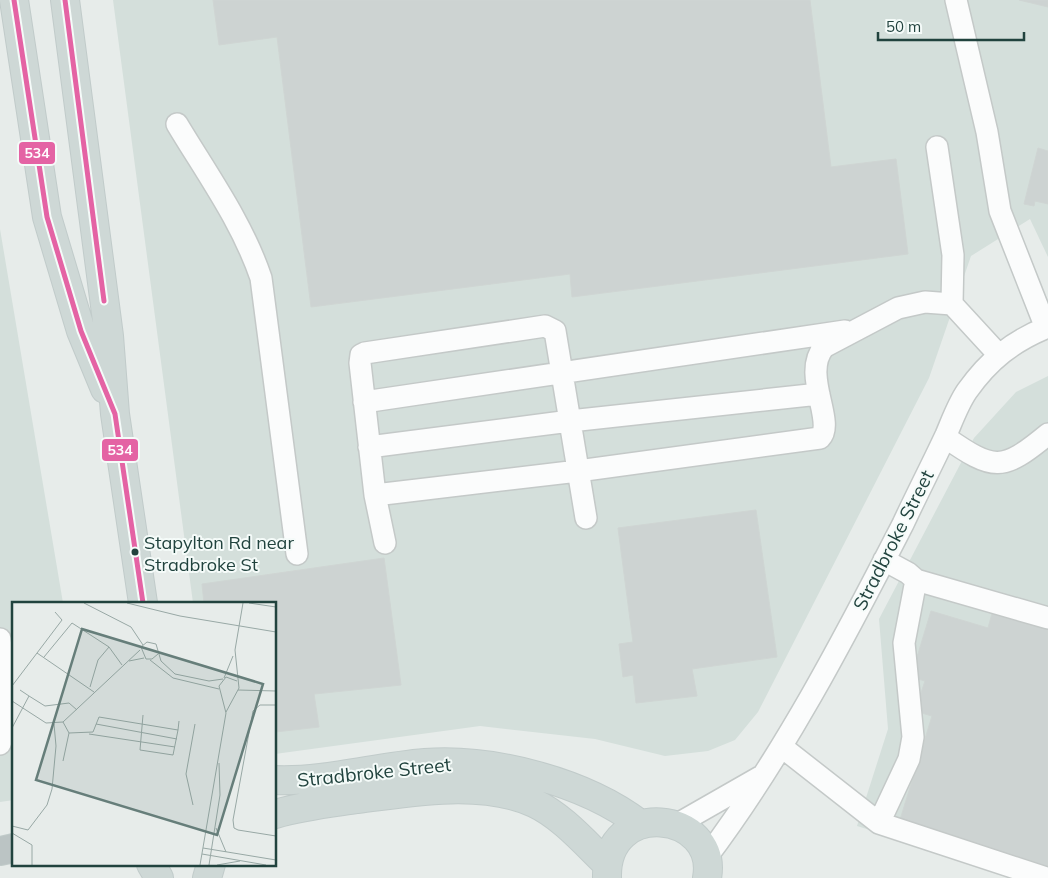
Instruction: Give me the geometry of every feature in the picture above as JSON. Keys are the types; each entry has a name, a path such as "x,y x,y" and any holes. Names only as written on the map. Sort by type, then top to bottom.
{"main road":[{"path":"14,0 47,217 81,331 115,414"},
{"path":"65,0 109,336 115,414 143,602"},
{"path":"0,18 20,38"},
{"name":"Stradbroke Street","path":"276,780 313,778 425,763 485,764 557,781 626,813 640,824"},
{"name":"Stradbroke Street","path":"276,814 318,804 395,794 484,790 535,804 577,835 607,871"},
{"path":"607,871 618,840 628,830 640,824 664,822 676,825 689,832 700,844 706,868"},
{"path":"152,866 159,878"}],"street":[{"path":"956,0 987,132 1000,211 1047,327"},
{"path":"177,124 236,220 252,251 261,278 297,554"},
{"path":"937,146 953,256 952,304"},
{"path":"375,495 578,472 820,438 825,428 814,366 819,353 824,347 855,329 907,306 924,302 952,304 998,354"},
{"path":"385,543 375,495 360,363 361,355 545,326 555,331 586,518"},
{"name":"Stradbroke Street","path":"706,868 740,814 760,777 782,747 884,560 966,392 998,354 1029,334 1047,327"},
{"path":"364,402 563,374 855,329"},
{"path":"369,446 570,421 819,394"},
{"path":"945,437 976,457 997,464 1018,458 1048,434"},
{"path":"884,560 908,573 916,580 1048,618"},
{"path":"879,823 909,759 913,737 904,643 916,580"},
{"path":"0,639 9,719 0,744"},
{"path":"782,747 879,823 1046,878"},
{"name":"Stradbroke Street","path":"676,825 760,777"}],"shaded area":[{"path":"113,0 1048,0 1048,257 1030,219 971,256 929,378 758,712 735,740 708,751 665,756 595,739 480,726 276,754 276,602 193,602"},
{"path":"0,229 63,602 12,602 12,800 0,802"},
{"path":"1048,376 1048,878 1026,878 857,826 888,729 879,619 974,438 1016,392"}],"building":[{"path":"213,0 810,0 831,167 896,159 908,254 572,297 570,274 311,307 277,37 219,45"},
{"path":"1019,0 1048,0 1048,7"},
{"path":"1038,148 1048,151 1048,204 1035,201 1034,206 1024,204"},
{"path":"756,510 777,657 692,669 697,696 636,703 633,675 623,677 619,644 633,642 618,528"},
{"path":"384,558 401,685 314,694 319,727 276,732 276,602 204,602 202,584"},
{"path":"993,610 1048,626 1048,869 899,823 932,716 915,711 925,681 911,677 931,611 988,628"}],"transit line":[{"name":"534","path":"14,0 47,217 81,331 115,414 143,602"},
{"name":"534","path":"65,0 104,301"}],"place":[{"name":"Stapylton Rd near Stradbroke St","path":"135,552"}]}
